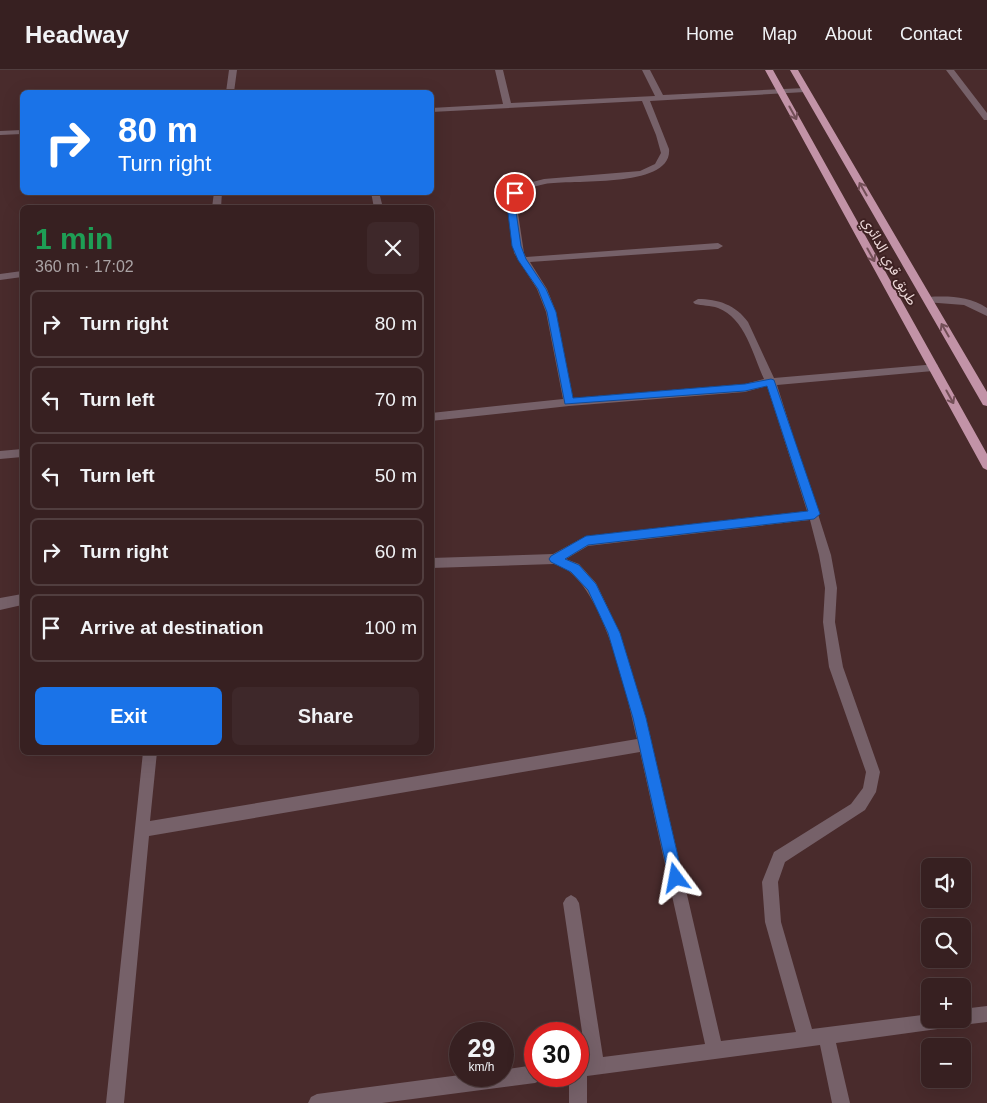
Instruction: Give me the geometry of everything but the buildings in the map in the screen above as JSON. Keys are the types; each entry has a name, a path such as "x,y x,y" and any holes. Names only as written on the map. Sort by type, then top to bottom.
{"highway":[{"name":"طريق قري الدائري","path":"769,70 987,465"},
{"name":"طريق قري الدائري","path":"794,70 987,402"}],"street":[{"path":"230,90 233,70"},
{"path":"499,70 508,106"},
{"path":"646,70 660,98"},
{"path":"950,70 987,118"},
{"path":"434,110 806,90"},
{"path":"569,402 552,312 542,289 522,260 516,246 511,199 520,188 536,182 639,174 648,172 660,164 665,154 665,149 645,99"},
{"path":"0,133 20,132"},
{"path":"522,260 718,246"},
{"path":"0,277 20,274"},
{"path":"928,300 962,300 971,302 987,313"},
{"path":"698,302 723,306 744,322 771,382 814,514 825,556 831,588 829,622 836,667 873,772 872,787 866,800 856,809 779,857 772,876 770,901 773,922 806,1039"},
{"path":"434,416 569,402 745,388 771,382 933,368"},
{"path":"0,455 20,454"},
{"path":"555,559 586,541 814,514"},
{"path":"434,563 555,559 575,568 592,587 614,633 645,744 715,1051"},
{"path":"0,604 20,600"},
{"path":"142,830 645,744"},
{"path":"115,1103 150,755"},
{"path":"571,903 596,1066"},
{"path":"971,1016 987,1014"},
{"path":"589,1067 921,1023"},
{"path":"826,1036 841,1103"},
{"path":"317,1103 524,1075"},
{"path":"578,1087 578,1103"}],"route":[{"path":"515,193 511,199 511,205 516,246 522,260 542,289 552,312 569,402 745,388 771,382 814,514 586,541 555,559 575,568 592,587 614,633 639,718 676,878"}]}
